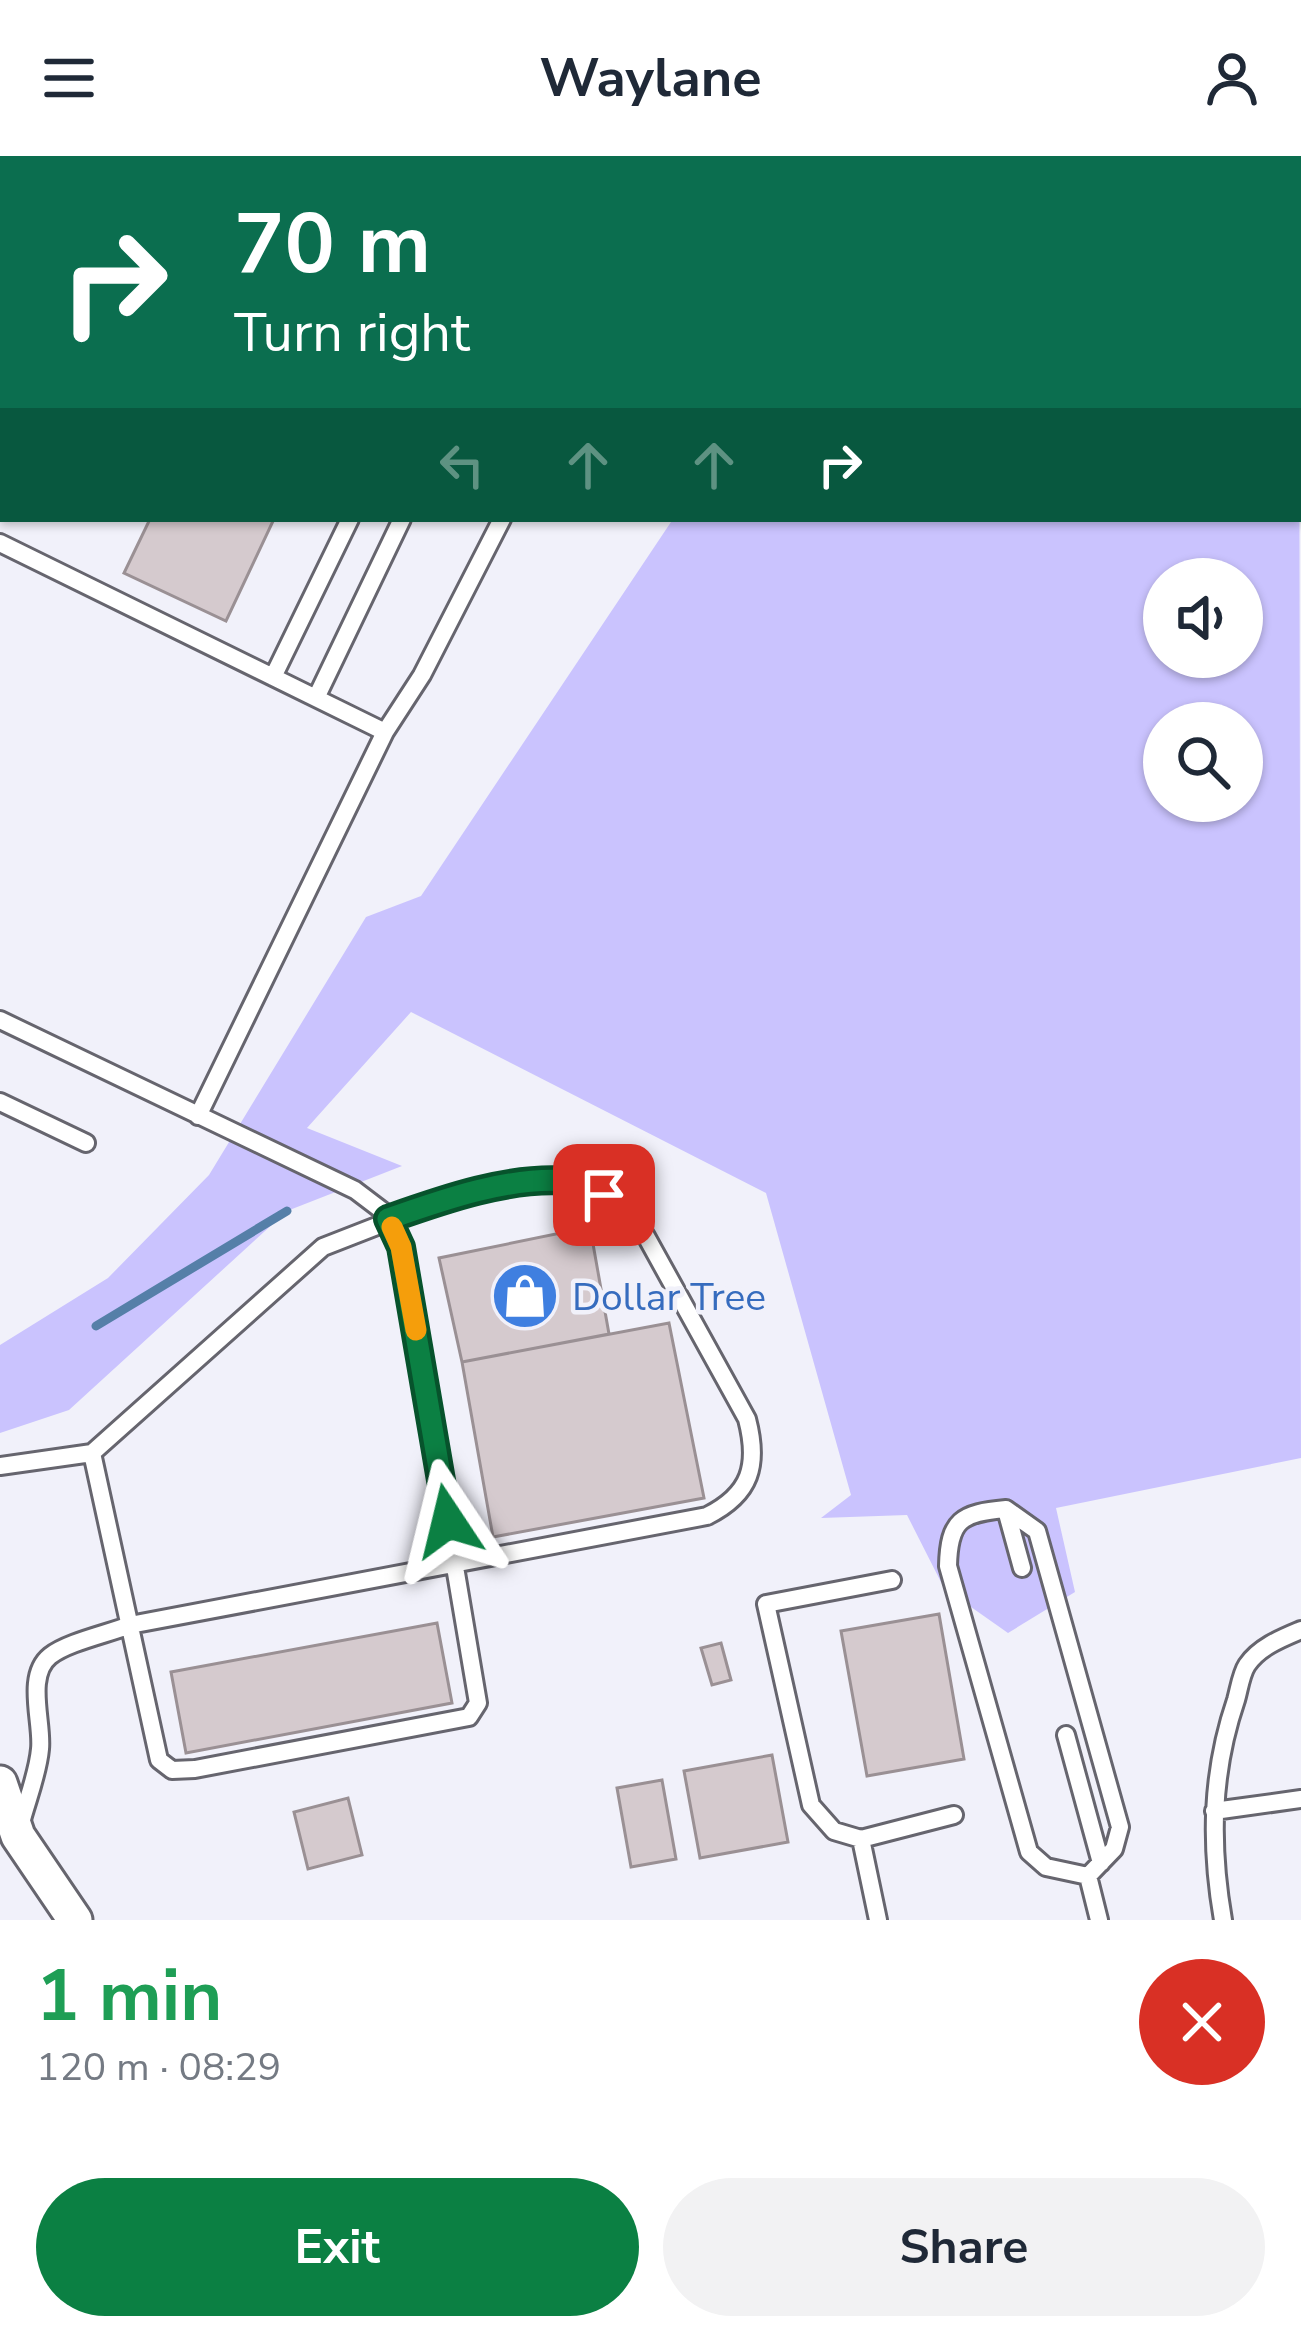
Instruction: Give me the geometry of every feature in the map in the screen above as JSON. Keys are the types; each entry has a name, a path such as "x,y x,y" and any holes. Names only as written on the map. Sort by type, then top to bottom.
{"street":[{"path":"0,1784 18,1836 75,1920"}],"lane":[{"path":"274,677 349,522"},
{"path":"316,698 402,522"},
{"path":"198,1115 385,732 422,675 500,522"},
{"path":"0,543 385,732"},
{"path":"0,1020 355,1190 376,1203 388,1219 401,1247 455,1561 478,1703 469,1717 172,1770 159,1760 92,1453"},
{"path":"0,1102 86,1143"},
{"path":"0,1466 92,1453 323,1247 441,1201 517,1185 571,1181 604,1195 643,1229 746,1419 755,1451 748,1479 730,1504 707,1516 130,1625 46,1658 37,1695 40,1750 18,1836"},
{"path":"1006,1509 1022,1568"},
{"path":"1006,1509 1037,1531 1103,1757 1120,1827 1114,1849 1095,1869 1046,1867 1029,1852 948,1567 949,1538 959,1521 976,1512 1006,1509"},
{"path":"892,1580 766,1604 811,1805 834,1831 861,1839 954,1815"},
{"path":"1223,1920 1215,1876 1214,1811 1222,1741 1247,1665 1274,1641 1301,1630"},
{"path":"1066,1735 1095,1869 1099,1920"},
{"path":"1214,1811 1301,1799"},
{"path":"861,1839 878,1920"}],"shaded area":[{"path":"671,522 1299,522 1301,1458 1056,1508 1075,1592 1008,1633 944,1588 907,1515 821,1518 851,1495 766,1193 411,1012 307,1128 402,1166 287,1211 69,1410 0,1433 0,1345 108,1278 209,1175 366,917 421,896"}],"building":[{"path":"149,522 273,522 226,621 124,573"},
{"name":"Dollar Tree","path":"590,1227 609,1334 462,1362 439,1258"},
{"path":"669,1323 704,1498 493,1537 462,1362"},
{"path":"939,1614 964,1759 867,1776 841,1631"},
{"path":"437,1623 452,1703 186,1753 171,1672"},
{"path":"721,1643 731,1680 712,1685 701,1648"},
{"path":"772,1755 788,1842 700,1858 684,1771"},
{"path":"662,1780 676,1859 631,1867 617,1788"},
{"path":"348,1798 362,1855 308,1869 294,1812"}],"waterway":[{"path":"96,1326 287,1211"}],"slow traffic":[{"path":"392,1227 401,1247 416,1330"}],"place":[{"name":"Dollar Tree","path":"525,1296"}],"route":[{"path":"448,1521 401,1247 388,1219 441,1201 517,1185 571,1181 604,1195"}]}
